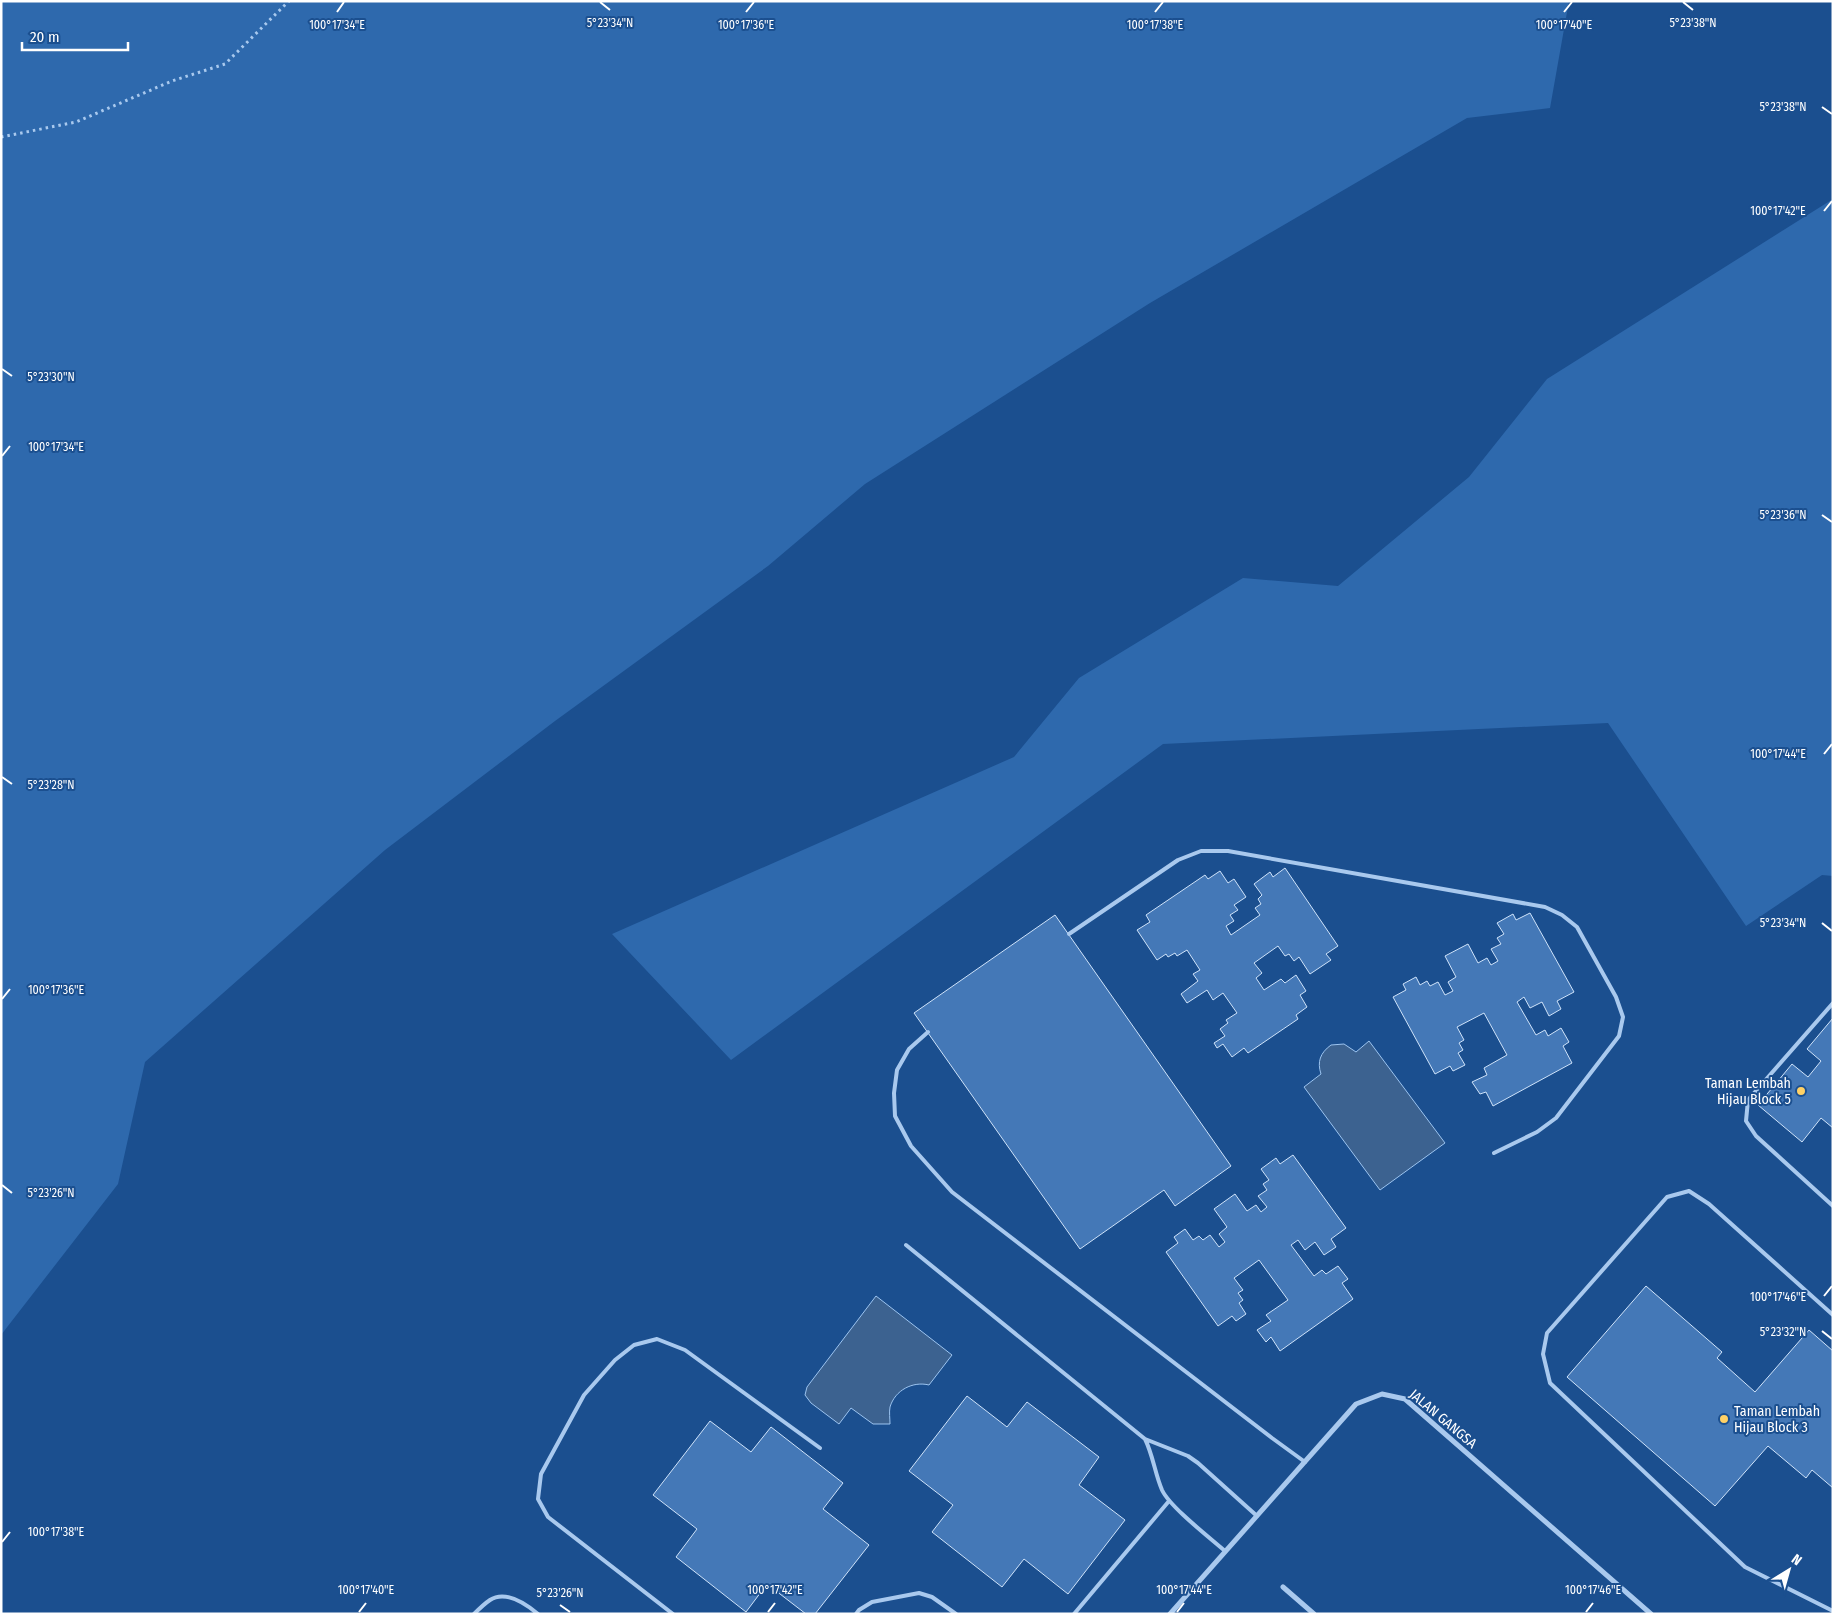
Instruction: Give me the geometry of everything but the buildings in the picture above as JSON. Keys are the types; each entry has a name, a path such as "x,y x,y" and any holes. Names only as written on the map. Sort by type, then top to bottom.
{"street":[{"name":"JALAN GANGSA","path":"1170,1614 1356,1404 1382,1394 1404,1398 1651,1614"},
{"path":"1283,1587 1314,1614"}],"lane":[{"path":"1069,934 1178,860 1201,851 1228,851 1535,905 1545,907 1562,915 1577,927 1616,997 1623,1017 1619,1036 1556,1118 1537,1132 1494,1153"},
{"path":"1833,1004 1748,1100 1746,1121 1756,1136 1833,1206"},
{"path":"928,1032 909,1049 897,1070 894,1093 895,1116 911,1146 952,1192 1305,1462"},
{"path":"1833,1315 1709,1204 1689,1191 1667,1197 1654,1211 1547,1333 1543,1354 1550,1383 1745,1567 1833,1611"},
{"path":"906,1244 1145,1438 1188,1456 1257,1516"},
{"path":"673,1614 548,1518 538,1499 540,1474 584,1396 615,1360 634,1345 657,1339 685,1350 820,1448"},
{"path":"1145,1438 1152,1454 1162,1489 1170,1501 1225,1552"},
{"path":"1074,1614 1170,1501"},
{"path":"856,1614 872,1602 919,1593 932,1597 956,1614"},
{"path":"474,1614 492,1599 507,1597 527,1605 538,1614"}],"path":[{"path":"1,137 76,122 172,81 225,64 289,1"}],"shaded area":[{"path":"1,1 1569,1 1550,108 1467,118 1150,303 865,484 768,566 555,721 385,850 145,1062 118,1184 1,1335"},
{"path":"1833,199 1833,876 1822,875 1746,926 1608,723 1163,744 731,1060 612,934 1014,757 1079,678 1243,578 1338,586 1469,477 1547,379"},
{"path":"1369,1041 1445,1143 1380,1190 1304,1087 1321,1074 1320,1058 1331,1045 1344,1044 1356,1052"},
{"path":"876,1296 952,1355 929,1385 917,1384 905,1388 896,1396 890,1407 890,1424 873,1424 851,1408 839,1424 811,1403 805,1395 807,1387"}],"place":[{"name":"Taman Lembah Hijau Block 5","path":"1801,1091"},
{"name":"Taman Lembah Hijau Block 3","path":"1724,1419"}]}
